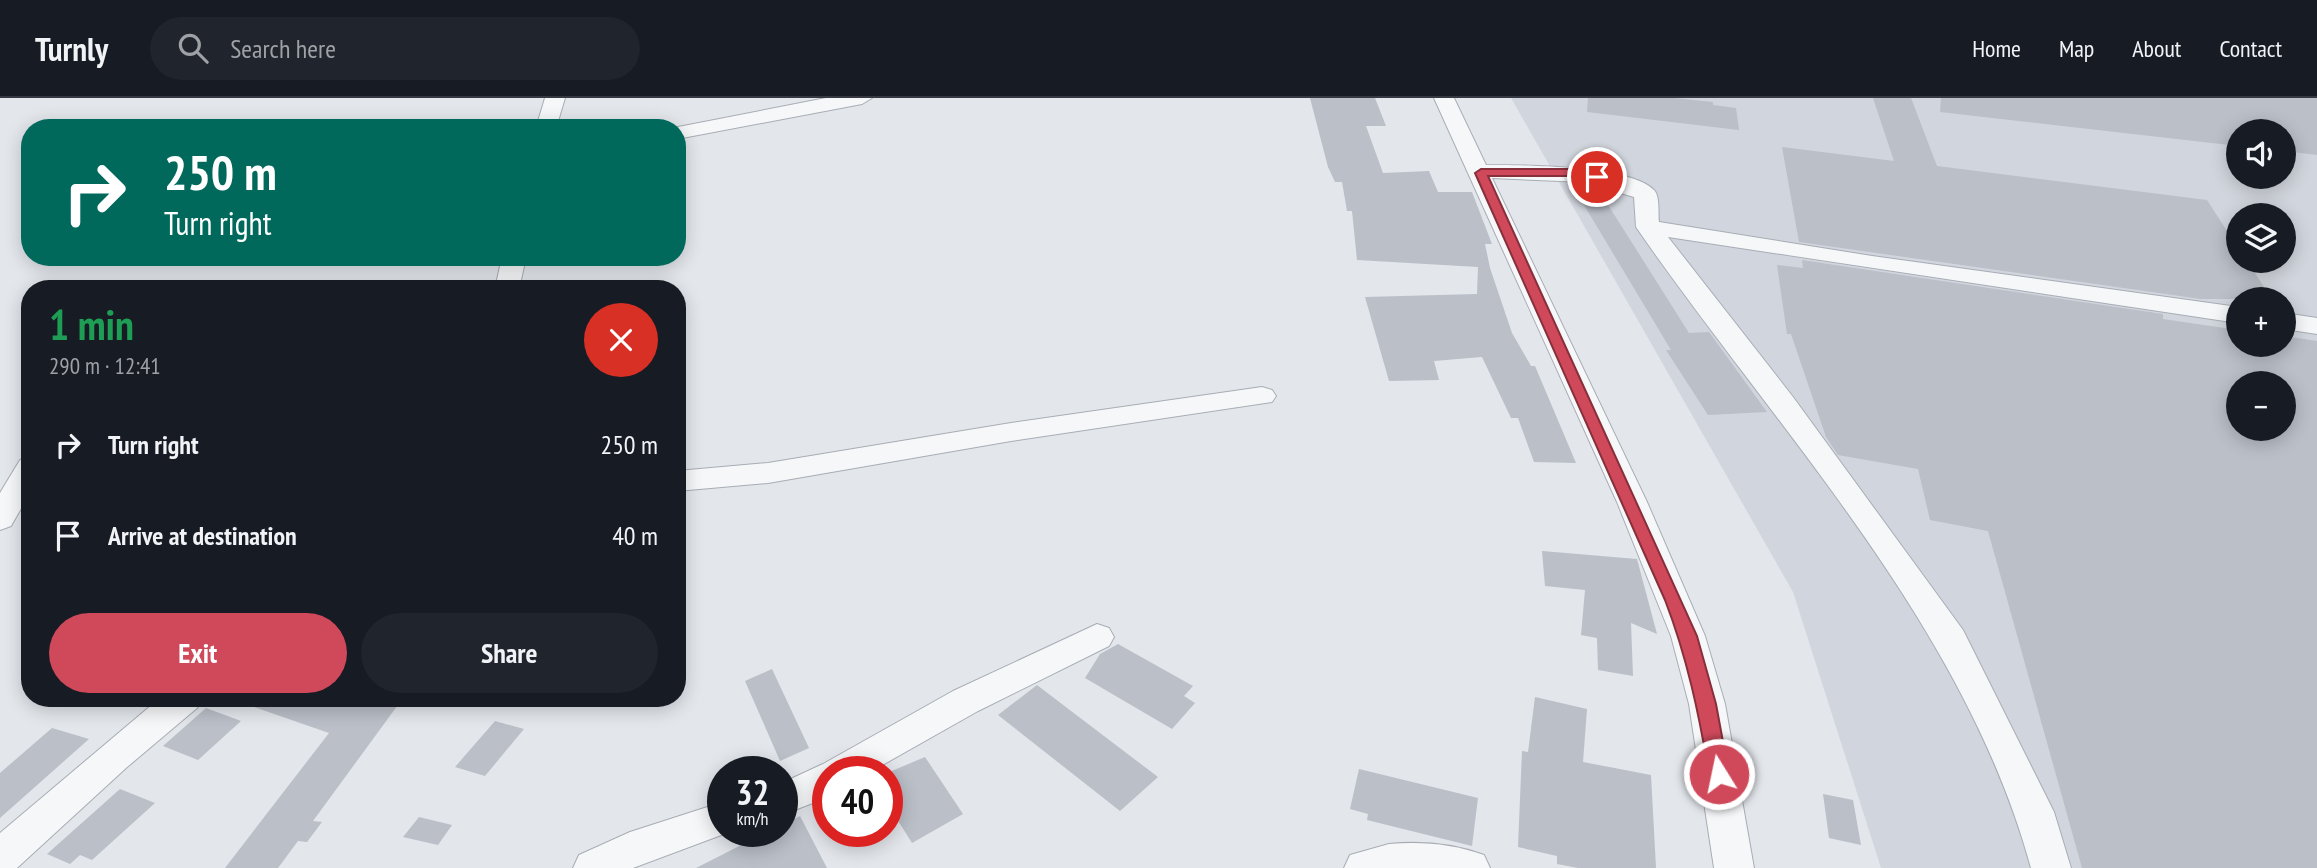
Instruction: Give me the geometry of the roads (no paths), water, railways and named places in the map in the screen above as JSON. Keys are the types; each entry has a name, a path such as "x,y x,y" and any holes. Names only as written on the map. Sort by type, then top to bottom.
{"street":[{"path":"549,119 555,98"},
{"path":"686,131 749,117 862,98"},
{"path":"1444,98 1632,502 1688,636 1707,704 1734,868"},
{"path":"1481,173 1577,172 1618,181 1645,193 1648,227 1783,403 1951,639 2035,812 2051,868"},
{"path":"1648,227 1872,263 2226,312"},
{"path":"2296,323 2317,326"},
{"path":"686,480 768,473 1011,432 1262,396"},
{"path":"0,519 21,483"},
{"path":"864,756 899,734 998,682 1097,637"},
{"path":"0,858 113,757 174,707"},
{"path":"593,868 644,844 707,823"},
{"path":"1364,868 1375,863 1439,861 1470,868"}]}
